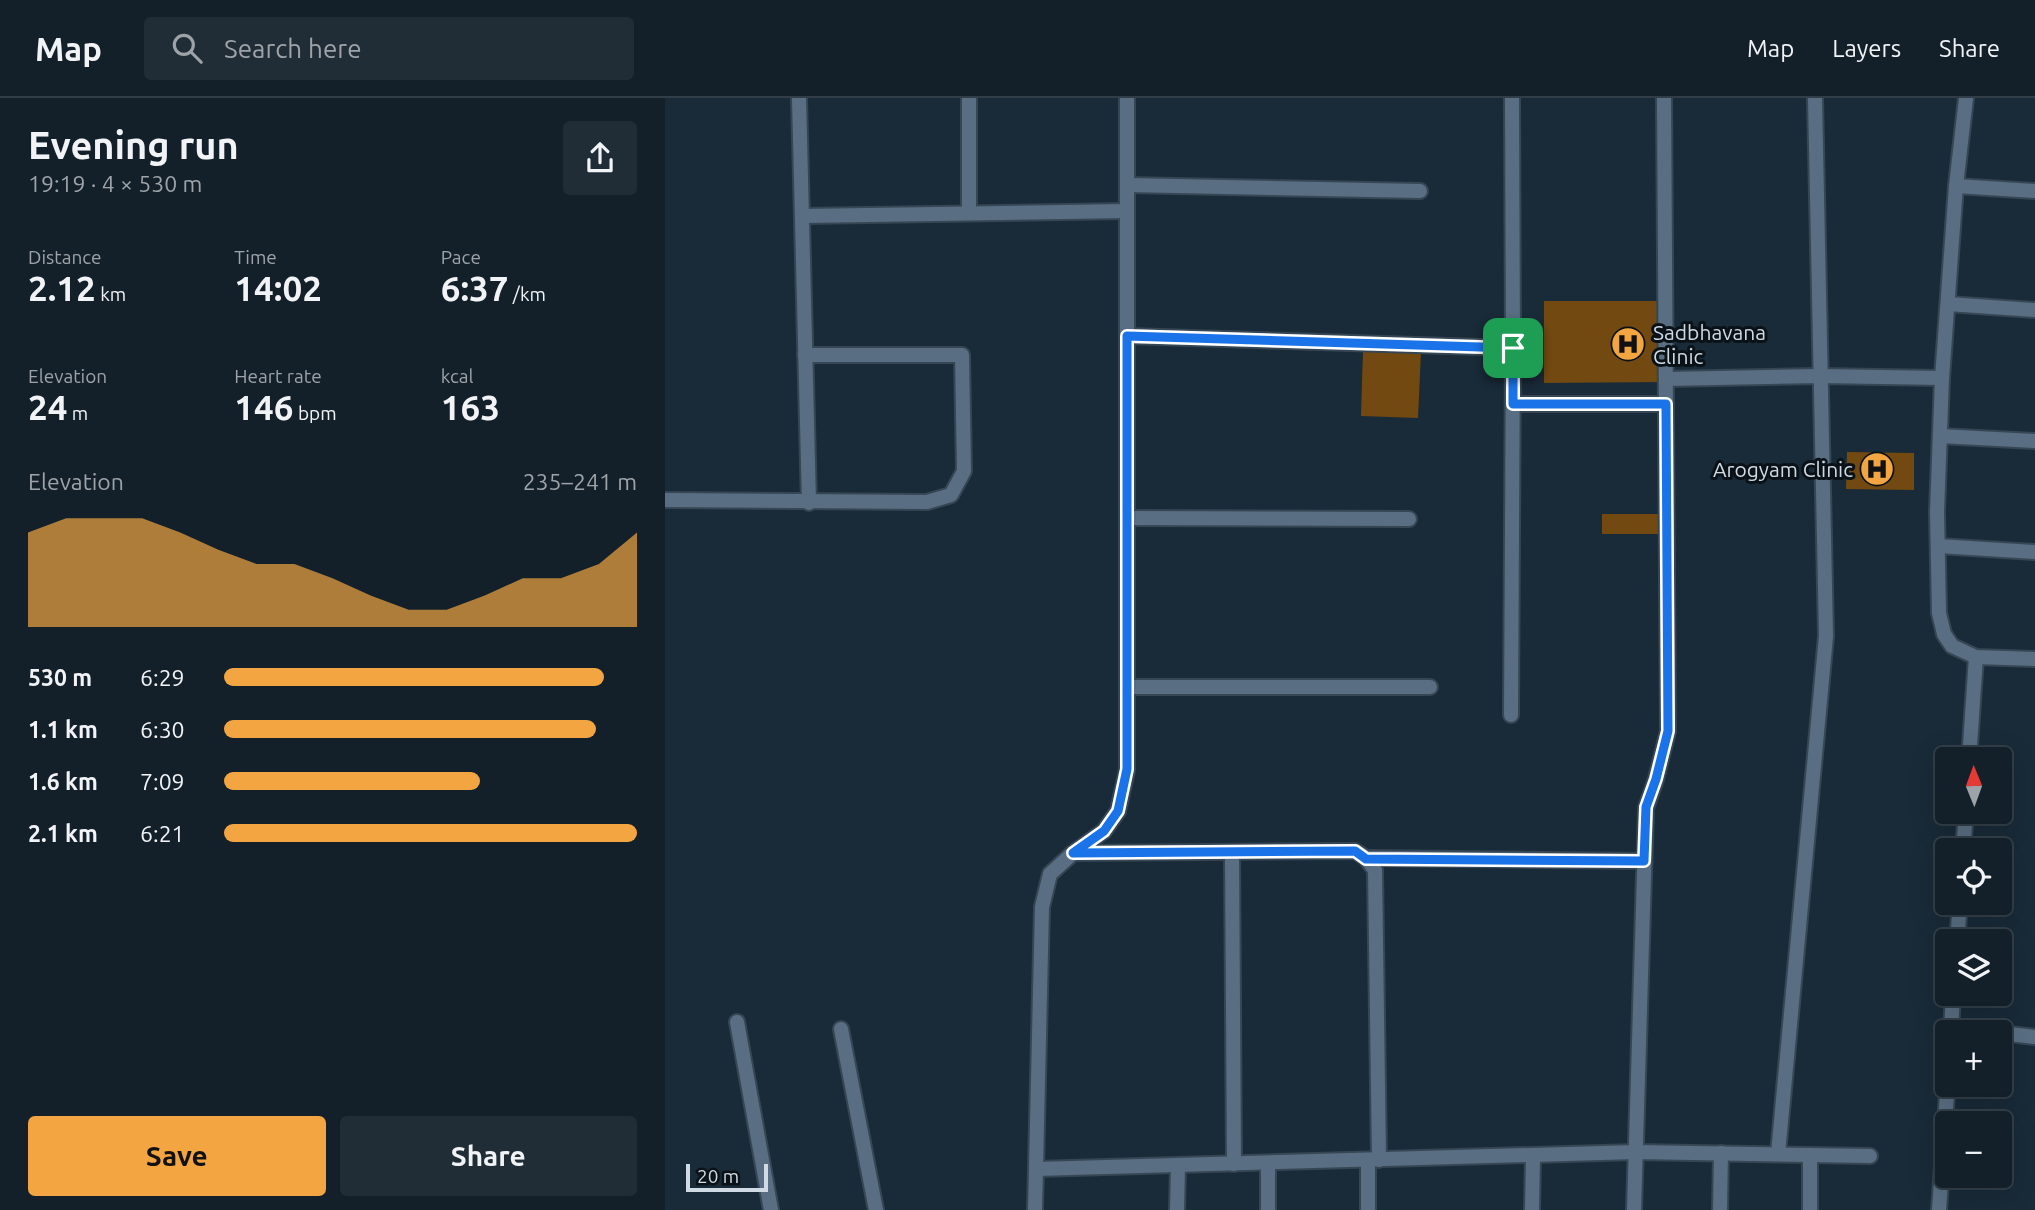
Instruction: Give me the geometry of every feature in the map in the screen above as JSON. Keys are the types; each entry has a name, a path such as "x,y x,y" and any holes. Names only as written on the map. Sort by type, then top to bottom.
{"street":[{"path":"799,98 809,503"},
{"path":"969,98 969,212"},
{"path":"1032,1210 1036,1169 1042,907 1050,873 1104,831 1118,811 1127,769 1127,98"},
{"path":"1510,715 1513,404 1511,98"},
{"path":"1634,1210 1646,807 1668,731 1664,98"},
{"path":"1777,1154 1826,636 1815,98"},
{"path":"1966,98 1956,186 1941,377 1939,613 1944,634 1952,646 1976,657 2035,659"},
{"path":"1127,185 1420,191"},
{"path":"1956,186 2035,191"},
{"path":"802,216 1127,211"},
{"path":"1948,304 2035,310"},
{"path":"1127,336 1513,348"},
{"path":"665,500 927,502 951,495 964,471 962,355 805,355"},
{"path":"1666,379 1941,377"},
{"path":"1513,404 1666,404"},
{"path":"1940,436 2035,441"},
{"path":"1127,518 1409,519"},
{"path":"1938,546 2035,552"},
{"path":"1970,747 1976,657"},
{"path":"1127,687 1430,687"},
{"path":"1073,853 1355,851 1366,859 1375,870 1374,1160 1368,1210"},
{"path":"1232,852 1234,1164"},
{"path":"1366,859 1644,861"},
{"path":"737,1022 771,1210"},
{"path":"841,1028 876,1210"},
{"path":"2012,1034 2035,1037"},
{"path":"1939,1210 1947,1097"},
{"path":"1036,1169 1636,1152 1870,1156"},
{"path":"1720,1210 1721,1153"},
{"path":"1532,1210 1533,1155"},
{"path":"1810,1155 1810,1210"},
{"path":"1268,1163 1268,1210"},
{"path":"1177,1210 1178,1166"}],"building":[{"path":"1544,301 1664,301 1664,382 1544,383"},
{"path":"1363,350 1421,351 1418,418 1361,416"},
{"path":"1847,452 1914,453 1914,490 1846,489"},
{"path":"1602,514 1662,514 1662,534 1602,534"}],"place":[{"name":"Sadbhavana Clinic","path":"1628,344"},
{"name":"Arogyam Clinic","path":"1877,469"}],"route":[{"path":"1127,336 1513,348 1513,404 1666,404 1668,731 1646,807 1644,861 1366,859 1355,851 1073,853 1104,831 1118,811 1127,769 1127,336"}]}
